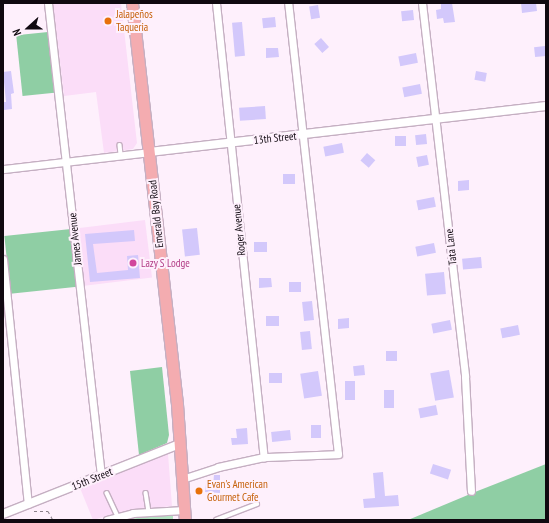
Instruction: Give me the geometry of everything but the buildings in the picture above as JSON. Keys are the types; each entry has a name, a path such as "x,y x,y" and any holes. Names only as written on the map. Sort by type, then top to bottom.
{"main road":[{"name":"Emerald Bay Road","path":"132,3 180,444 184,515"}],"street":[{"name":"James Avenue","path":"48,3 101,475"},
{"name":"Roger Avenue","path":"216,3 264,457"},
{"path":"182,479 218,467 264,457 338,454 288,3"},
{"name":"Tata Lane","path":"422,3 437,119 465,377 471,491"},
{"name":"13th Street","path":"3,169 546,106"},
{"path":"3,259 30,503"},
{"name":"15th Street","path":"3,514 180,444"},
{"path":"107,520 149,512 184,515"}],"lane":[{"path":"120,145 121,155"},
{"path":"108,493 118,517"},
{"path":"146,493 149,512"},
{"path":"216,520 257,504"}],"path":[{"path":"30,503 36,512 48,511 53,520"}],"shaded area":[{"path":"53,3 121,3 137,143 133,149 104,153 96,92 64,96"},
{"path":"145,220 152,278 85,286 78,228"},
{"path":"168,454 172,506 120,512 93,520 80,488"}],"green space":[{"path":"48,32 54,93 23,96 16,35"},
{"path":"71,229 77,287 10,294 4,236"},
{"path":"162,367 169,435 167,443 139,455 130,371"},
{"path":"546,464 546,520 408,520 475,492"},
{"path":"165,515 173,516 173,520 120,520"}],"place":[{"name":"Jalapeños Taqueria","path":"108,21"},
{"name":"Lazy S Lodge","path":"133,263"},
{"name":"Evan's American Gourmet Cafe","path":"199,491"}]}
